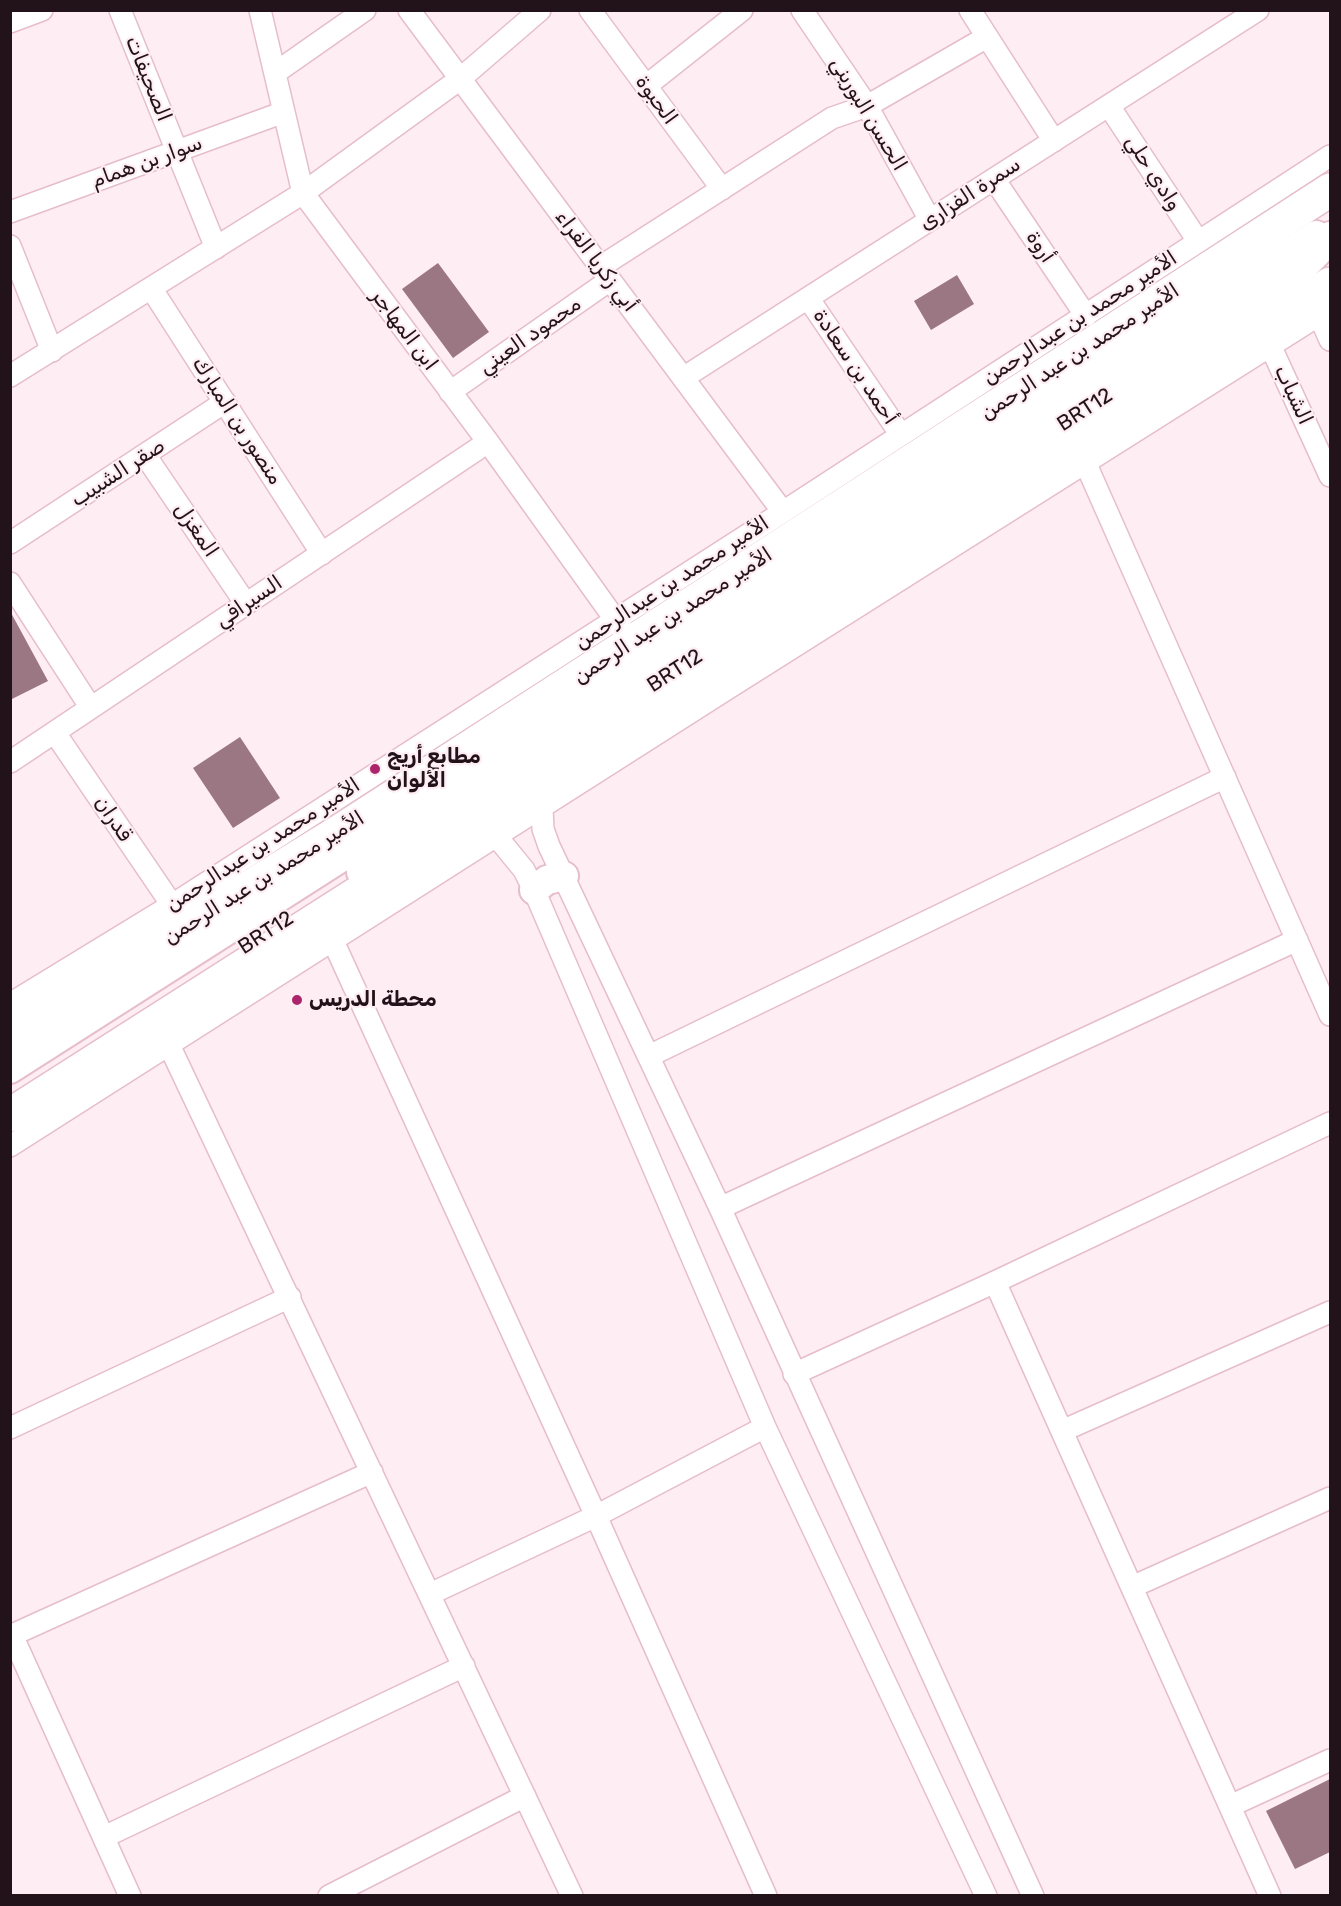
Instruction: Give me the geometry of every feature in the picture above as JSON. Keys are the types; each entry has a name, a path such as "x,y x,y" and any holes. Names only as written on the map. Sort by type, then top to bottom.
{"main road":[{"name":"الأمير محمد بن عبد الرحمن","path":"10,1035 340,831 623,631 1330,190"},
{"name":"BRT12","path":"10,1069 1330,226"},
{"name":"BRT12","path":"10,1096 1252,303 1287,279 1313,257 1322,249 1330,236"},
{"path":"10,1115 370,886 722,680 928,534 1330,284"},
{"path":"928,534 999,517"},
{"path":"534,890 547,880 564,876"}],"street":[{"path":"10,22 42,10"},
{"name":"الصحيفات","path":"120,10 216,248"},
{"name":"ابن المهاجر","path":"260,10 303,194 488,442 623,631"},
{"path":"275,73 365,10"},
{"name":"أبي زكريا الفراء","path":"409,10 783,512"},
{"path":"10,376 303,194 460,79 540,10"},
{"name":"الحبوة","path":"590,10 722,189"},
{"path":"646,86 742,10"},
{"name":"الحسن البوريني","path":"802,10 867,106 930,220"},
{"name":"سمرة الفزارى","path":"683,378 1258,10"},
{"path":"981,20 1054,141"},
{"name":"محمود العيني","path":"450,392 605,273 722,189 832,118 867,106 981,20"},
{"name":"وادي حلي","path":"1109,106 1198,241"},
{"name":"سوار بن همام","path":"10,212 284,112"},
{"name":"الأمير محمد بن عبدالرحمن","path":"10,1004 623,631 783,512 1330,156"},
{"name":"أروة","path":"994,179 1086,316"},
{"path":"10,246 52,351"},
{"name":"منصور بن المبارك","path":"151,288 322,554"},
{"name":"أحمد بن سعادة","path":"808,298 901,435"},
{"path":"10,1146 542,808 722,680 999,517 1325,311 1330,340"},
{"name":"الشباب","path":"1270,345 1330,476"},
{"name":"صقر الشبيب","path":"10,543 225,402"},
{"name":"السيرافي","path":"10,762 488,442"},
{"name":"المغزل","path":"145,455 246,604"},
{"path":"1085,462 1330,1015"},
{"path":"10,583 91,708"},
{"name":"قدران","path":"55,733 172,905"},
{"path":"649,1056 1225,777"},
{"path":"542,808 543,829 564,876 720,1208 1033,1896"},
{"path":"496,837 524,870 534,890 765,1427 986,1896"},
{"path":"720,1208 1297,940"},
{"path":"333,941 596,1516 766,1896"},
{"path":"169,1045 572,1896"},
{"path":"794,1374 995,1282 1330,1123"},
{"path":"995,1282 1270,1896"},
{"path":"10,1428 290,1297"},
{"path":"1062,1431 1330,1312"},
{"path":"430,1594 596,1516 765,1427"},
{"path":"130,1896 11,1636 372,1472"},
{"path":"1132,1587 1330,1498"},
{"path":"104,1837 464,1666"},
{"path":"1230,1806 1330,1760"},
{"path":"329,1896 525,1796"}],"building":[{"path":"438,263 489,332 453,358 402,289"},
{"path":"957,275 974,304 931,330 914,301"},
{"path":"10,611 48,681 10,700"},
{"path":"240,737 280,798 233,828 193,768"},
{"path":"1330,1779 1330,1852 1295,1869 1266,1811"}],"place":[{"name":"مطابع أريج الألوان","path":"375,769"},
{"name":"محطة الدريس","path":"297,1000"}]}
